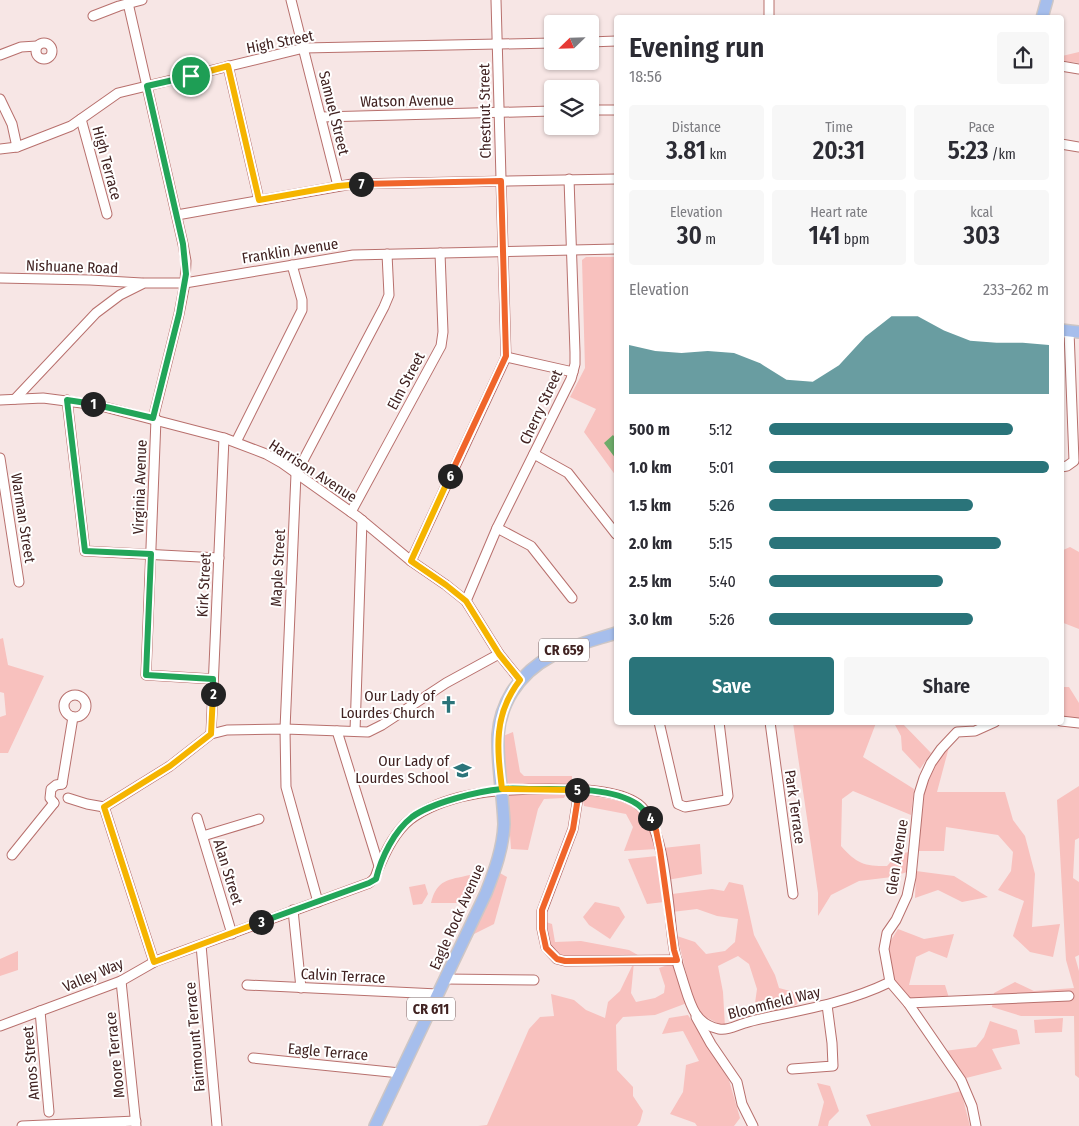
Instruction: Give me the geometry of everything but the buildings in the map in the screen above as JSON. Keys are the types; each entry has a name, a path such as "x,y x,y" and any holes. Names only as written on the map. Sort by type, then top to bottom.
{"main road":[{"path":"1043,15 1048,0"},
{"name":"CR 659","path":"520,680 534,666 550,656 614,634"},
{"name":"Eagle Rock Avenue","path":"375,1126 486,893 498,860 504,824 498,747 499,726 505,705 520,680"}],"street":[{"path":"93,16 142,0"},
{"name":"Samuel Street","path":"291,0 338,186"},
{"name":"Chestnut Street","path":"411,561 506,356 496,0"},
{"path":"769,0 769,15"},
{"name":"Virginia Avenue","path":"128,3 186,261 185,283 179,314 154,419 146,675 213,679"},
{"path":"599,42 614,41"},
{"name":"High Street","path":"0,149 17,146 71,126 118,93 304,48 544,43"},
{"path":"0,55 21,47 37,46"},
{"path":"228,66 259,200"},
{"path":"1064,66 1079,69"},
{"path":"0,99 12,124 17,146"},
{"path":"599,110 614,110"},
{"name":"Watson Avenue","path":"321,117 544,111"},
{"name":"High Terrace","path":"81,119 107,214"},
{"path":"1064,144 1079,147"},
{"path":"177,215 352,184 614,178"},
{"name":"Cherry Street","path":"466,601 498,528 573,372 575,352 570,179"},
{"name":"Franklin Avenue","path":"15,399 96,312 120,295 144,283 185,283 353,255 614,249"},
{"name":"Elm Street","path":"351,512 441,346 440,253"},
{"name":"Maple Street","path":"318,902 286,787 285,729 296,474 389,295 386,254"},
{"path":"236,442 302,310 302,300 292,265"},
{"name":"Nishuane Road","path":"0,278 144,283"},
{"path":"1064,466 1074,461 1070,331"},
{"path":"506,356 573,372"},
{"path":"36,377 38,392 43,398"},
{"name":"Harrison Avenue","path":"0,400 43,398 97,405 224,438 266,454 362,520 411,561 466,601 499,654 520,680"},
{"path":"67,400 85,551 219,558"},
{"name":"Kirk Street","path":"211,734 224,438"},
{"path":"534,454 568,473 614,531"},
{"name":"Warman Street","path":"0,458 19,582"},
{"path":"355,731 362,520"},
{"path":"498,528 532,546 572,598"},
{"path":"68,798 104,807 170,766 211,734 227,730 285,729 355,731 364,733 374,730 446,683 499,654"},
{"path":"62,784 73,717"},
{"path":"1064,721 1079,723"},
{"path":"660,725 678,804 684,807 726,800 728,796 719,725"},
{"name":"Park Terrace","path":"770,725 793,894"},
{"name":"Glen Avenue","path":"890,982 884,949 887,933 908,896 919,794 924,778 941,749 957,732 975,731 988,725"},
{"path":"337,731 379,866"},
{"path":"62,784 69,791 68,798 64,803 54,802 50,798 51,789 56,785 62,784"},
{"path":"502,789 579,791 611,794 640,805 656,830 674,950 688,998 711,1044 737,1082 749,1124"},
{"name":"Valley Way","path":"0,1026 121,981 154,962 369,883 376,879 379,866 399,831 413,817 448,800 502,789"},
{"path":"579,791 573,829 542,910 542,929 546,948 557,959 565,961 677,960"},
{"path":"12,855 54,802"},
{"path":"104,807 154,962"},
{"name":"Alan Street","path":"197,818 232,934"},
{"path":"203,836 259,819"},
{"path":"293,910 301,988"},
{"name":"Fairmount Terrace","path":"201,945 217,1126"},
{"path":"445,979 534,980"},
{"name":"Moore Terrace","path":"121,981 136,1123"},
{"path":"890,982 908,1003 961,1080 972,1106 976,1126"},
{"name":"Bloomfield Way","path":"696,1017 706,1024 722,1030 827,1005 868,993 890,982"},
{"name":"Calvin Terrace","path":"247,985 438,994"},
{"path":"908,1003 1069,996"},
{"path":"792,1069 833,1066 827,1005"},
{"name":"Amos Street","path":"40,1011 49,1112"},
{"name":"Eagle Terrace","path":"253,1058 400,1073"},
{"path":"22,1126 136,1123"}],"shaded area":[{"path":"1079,52 1079,63 1064,61 1064,56"},
{"path":"586,257 614,257 614,473 584,432 596,409 570,397 585,368 582,260"},
{"path":"613,435 614,456 604,443"},
{"path":"1070,547 1079,552 1079,629 1064,623 1064,550"},
{"path":"3,638 8,665 44,676 8,753 0,753 0,717 6,715 4,693 0,692 0,639"},
{"path":"1064,687 1069,687 1079,703 1079,720 1064,718"},
{"path":"793,725 875,725 863,757 914,789 911,815 853,791 842,799 841,846 861,863 872,865 887,866 898,854 909,852 907,872 892,877 859,881 831,895 818,916 818,893"},
{"path":"895,725 904,725 931,753 920,769 902,750 901,736"},
{"path":"513,732 520,772 524,776 572,776 572,782 564,798 544,799 538,809 528,850 511,849 503,736"},
{"path":"949,747 937,792 1005,792 1013,820 1025,836 1035,874 1032,927 1060,924 1053,957 1030,952 1013,936 1024,901 998,890 1011,871 1013,852 998,835 946,827 944,851 917,851 921,792 930,771"},
{"path":"1079,786 1079,838 1075,840 1073,878 1079,882 1079,955 1075,957 1079,971 1079,1078 1075,1075 1074,1016 1021,1016 992,1007 994,993 1015,982 1034,991 1074,988 1066,960 1057,800"},
{"path":"582,794 625,802 644,814 656,849 624,851 633,827 626,814 584,806"},
{"path":"700,844 702,874 667,880 663,848"},
{"path":"657,856 664,902 647,904 628,859"},
{"path":"916,871 954,876 988,897 962,902 938,890 915,898"},
{"path":"498,872 507,877 494,924 472,935"},
{"path":"470,875 463,903 431,903 433,895 444,882"},
{"path":"729,882 743,885 754,935 775,975 779,988 805,995 796,1005 753,1017 757,989 749,964 738,956 718,966 723,992 725,1027 696,1012 677,936 695,942 706,954 725,951 735,942 738,919 717,916 697,909 672,912 672,894 712,889 724,891"},
{"path":"425,884 428,894 422,904 413,905 409,887"},
{"path":"595,902 619,907 625,917 610,939 589,925 583,917"},
{"path":"546,922 552,924 555,942 581,941 629,950 643,958 559,957 549,944"},
{"path":"898,929 924,939 954,934 947,958 929,951 916,957 909,985 945,985 949,998 909,998 893,983 888,945"},
{"path":"18,951 18,970 0,976 0,959"},
{"path":"634,962 631,993 636,1002 655,998 664,993 665,986 659,968 673,963 687,1003 655,1015 623,1017 616,1025 617,1070 633,1087 633,1096 643,1111 637,1126 478,1126 487,1125 529,1029 540,1017 554,1016 551,994 574,1000 586,1010 605,1018 608,1002 620,991"},
{"path":"688,1015 729,1080 740,1118 734,1126 697,1126 695,1123 670,1114 683,1092 686,1065 699,1061 683,1031 662,1034 669,1018"},
{"path":"1063,1018 1062,1032 1035,1033 1034,1020"},
{"path":"990,1021 1017,1030 1020,1044 992,1049 1002,1069 966,1078 944,1051 976,1047 984,1037"},
{"path":"817,1083 830,1086 839,1111 829,1121 828,1126 818,1126 824,1102"},
{"path":"961,1091 970,1126 871,1126 866,1115"}],"place":[{"name":"Our Lady of Lourdes Church","path":"449,705"},
{"name":"Our Lady of Lourdes School","path":"463,770"}],"route":[{"path":"191,76 147,86 186,261 185,283 179,314 153,418 67,400 85,551 151,554 146,675 213,679 211,734 170,766 104,807 154,962 369,883 376,879 379,866 399,831 413,817 448,800 502,789 566,789 611,794 640,805 656,830 677,960 565,961 557,959 546,948 542,929 542,910 573,829 579,791 566,789 520,789 502,789 498,747 500,720 510,696 520,680 499,654 466,601 411,561 506,356 501,181 352,184 259,200 228,66 191,76"}]}
